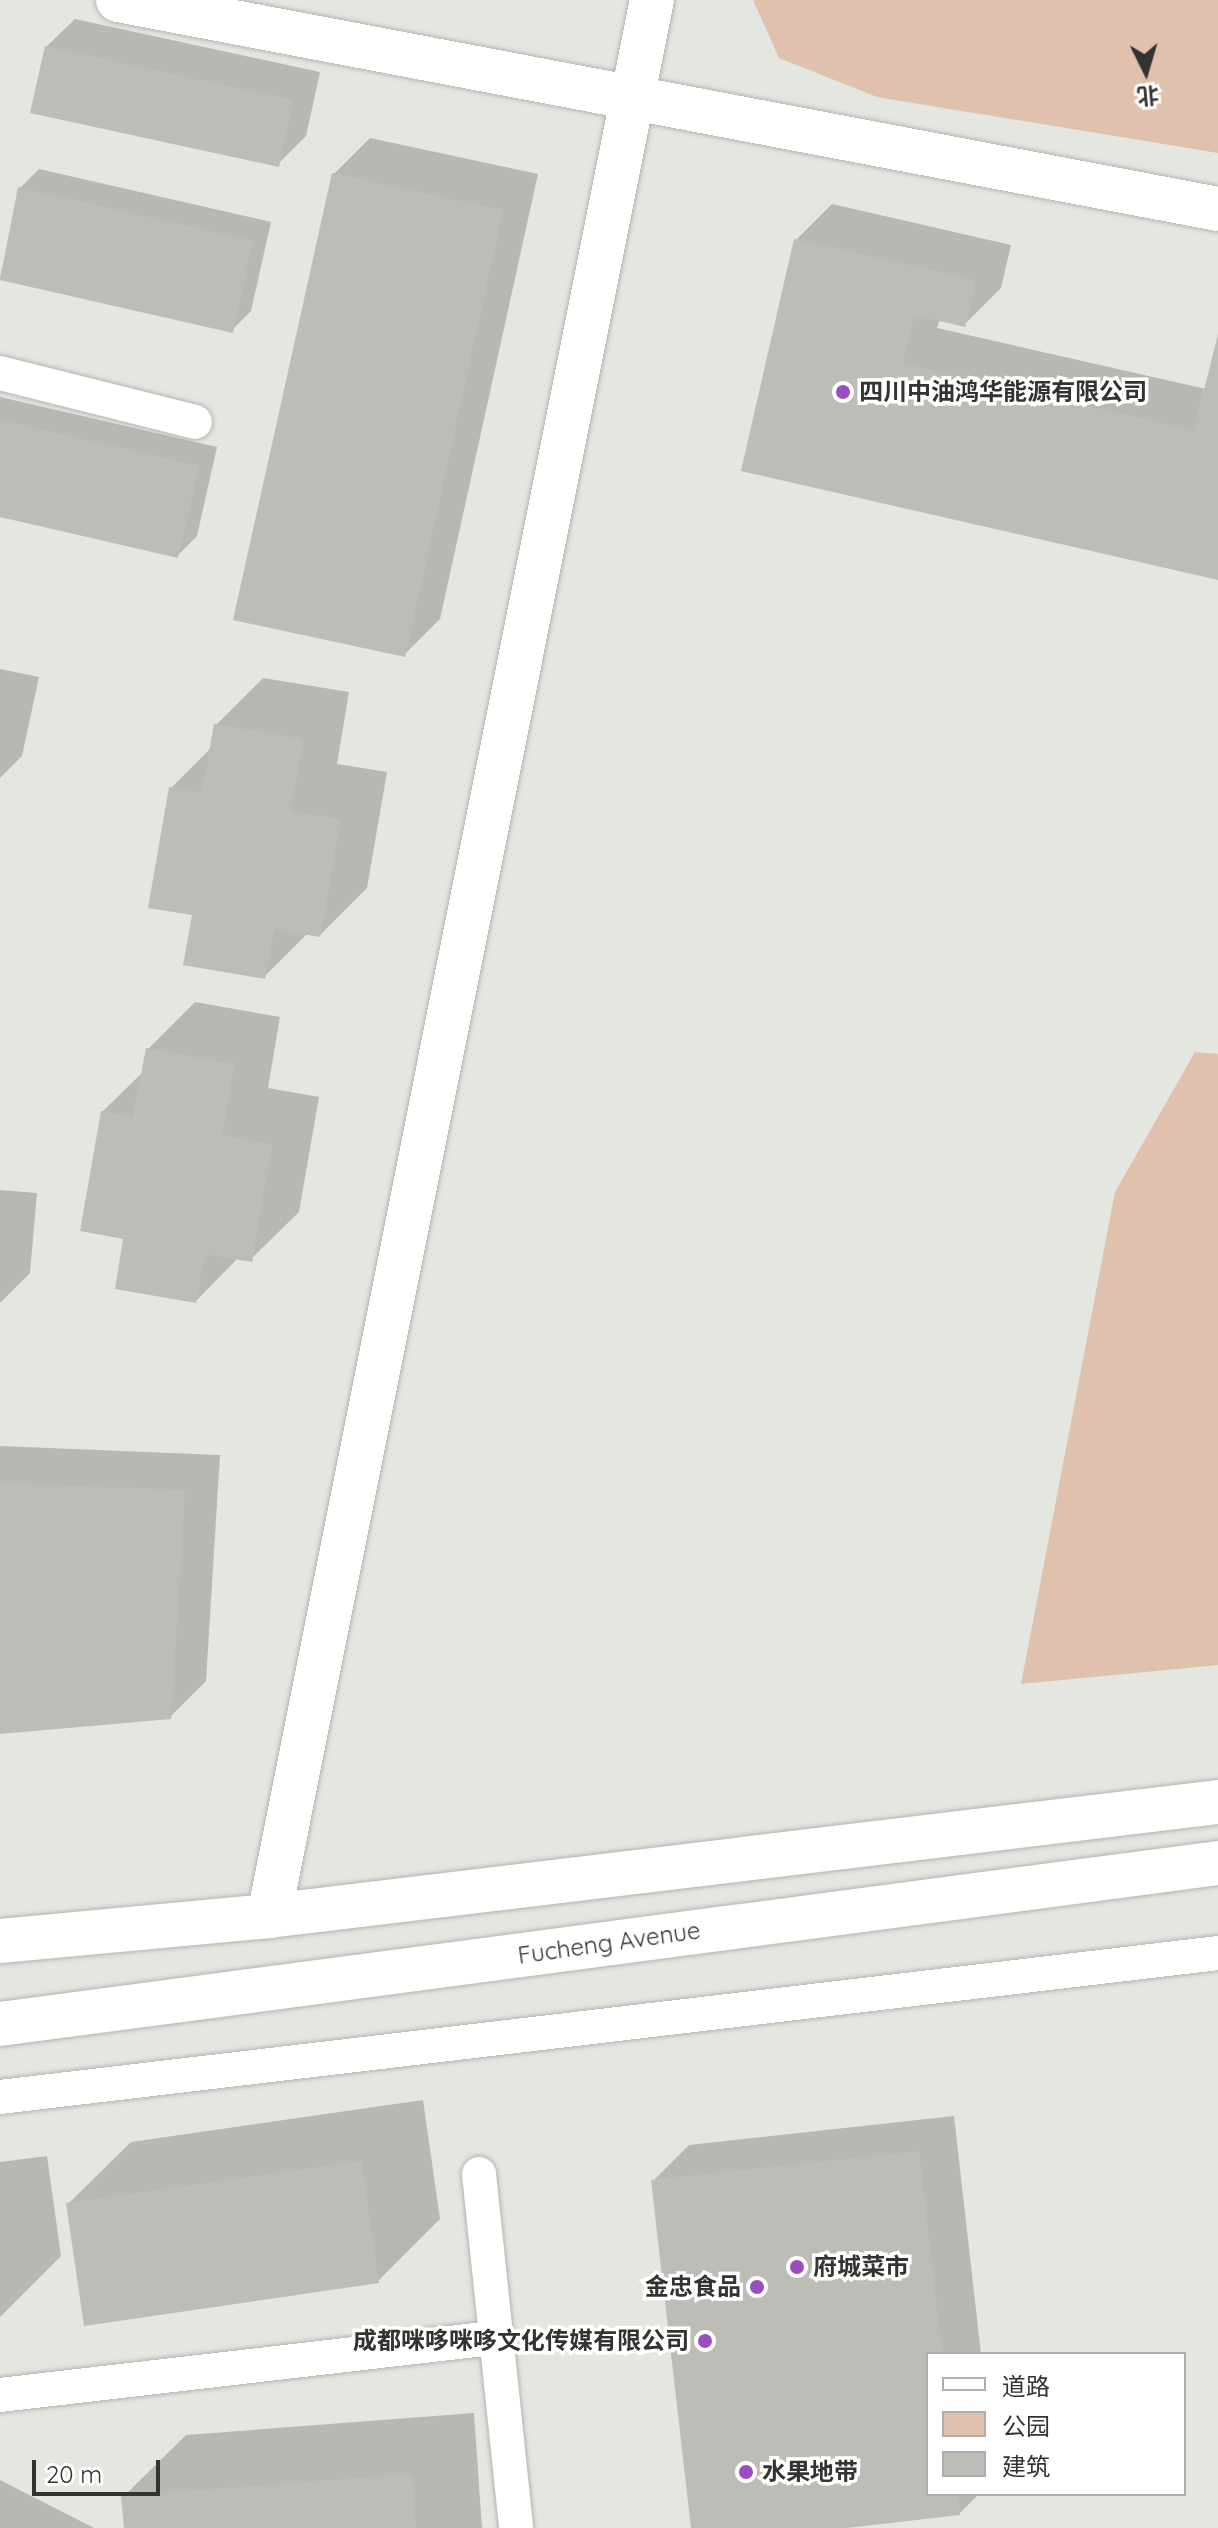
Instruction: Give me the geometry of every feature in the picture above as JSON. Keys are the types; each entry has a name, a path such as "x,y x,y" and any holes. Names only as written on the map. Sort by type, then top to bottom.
{"street":[{"path":"118,0 632,101 1218,209"},
{"path":"269,1916 652,0"},
{"path":"0,373 195,422"},
{"path":"0,1941 269,1916 1218,1802"},
{"name":"Fucheng Avenue","path":"0,2024 1218,1863"},
{"path":"0,2097 1218,1953"},
{"path":"479,2174 516,2528"},
{"path":"0,2395 496,2338"}],"green space":[{"path":"753,0 1218,0 1218,153 877,97 779,58"},
{"path":"1195,1052 1218,1054 1218,1665 1021,1684 1115,1192"}],"building":[{"path":"45,46 293,100 279,167 30,113"},
{"path":"332,173 503,210 405,657 233,620"},
{"path":"18,187 253,241 233,333 0,280"},
{"path":"794,239 976,280 965,327 914,315 903,364 1194,430 1218,334 1218,580 741,471"},
{"path":"0,420 199,466 178,558 0,517"},
{"path":"214,724 303,739 290,811 341,819 320,937 274,929 265,979 183,965 192,915 148,908 169,787 202,793"},
{"path":"146,1048 234,1064 222,1135 272,1144 252,1262 205,1254 196,1303 115,1289 123,1239 80,1231 101,1111 133,1117"},
{"path":"0,1483 185,1490 171,1719 0,1734"},
{"name":"府城菜市","path":"919,2151 942,2352 926,2352 926,2496 958,2496 960,2515 847,2528 691,2528 651,2180"},
{"path":"361,2161 379,2283 84,2326 66,2203"},
{"path":"412,2474 416,2528 124,2528 121,2496"}],"place":[{"name":"四川中油鸿华能源有限公司","path":"843,392"},
{"name":"府城菜市","path":"797,2267"},
{"name":"金忠食品","path":"757,2287"},
{"name":"成都咪哆咪哆文化传媒有限公司","path":"705,2341"},
{"name":"水果地带","path":"746,2472"}]}
